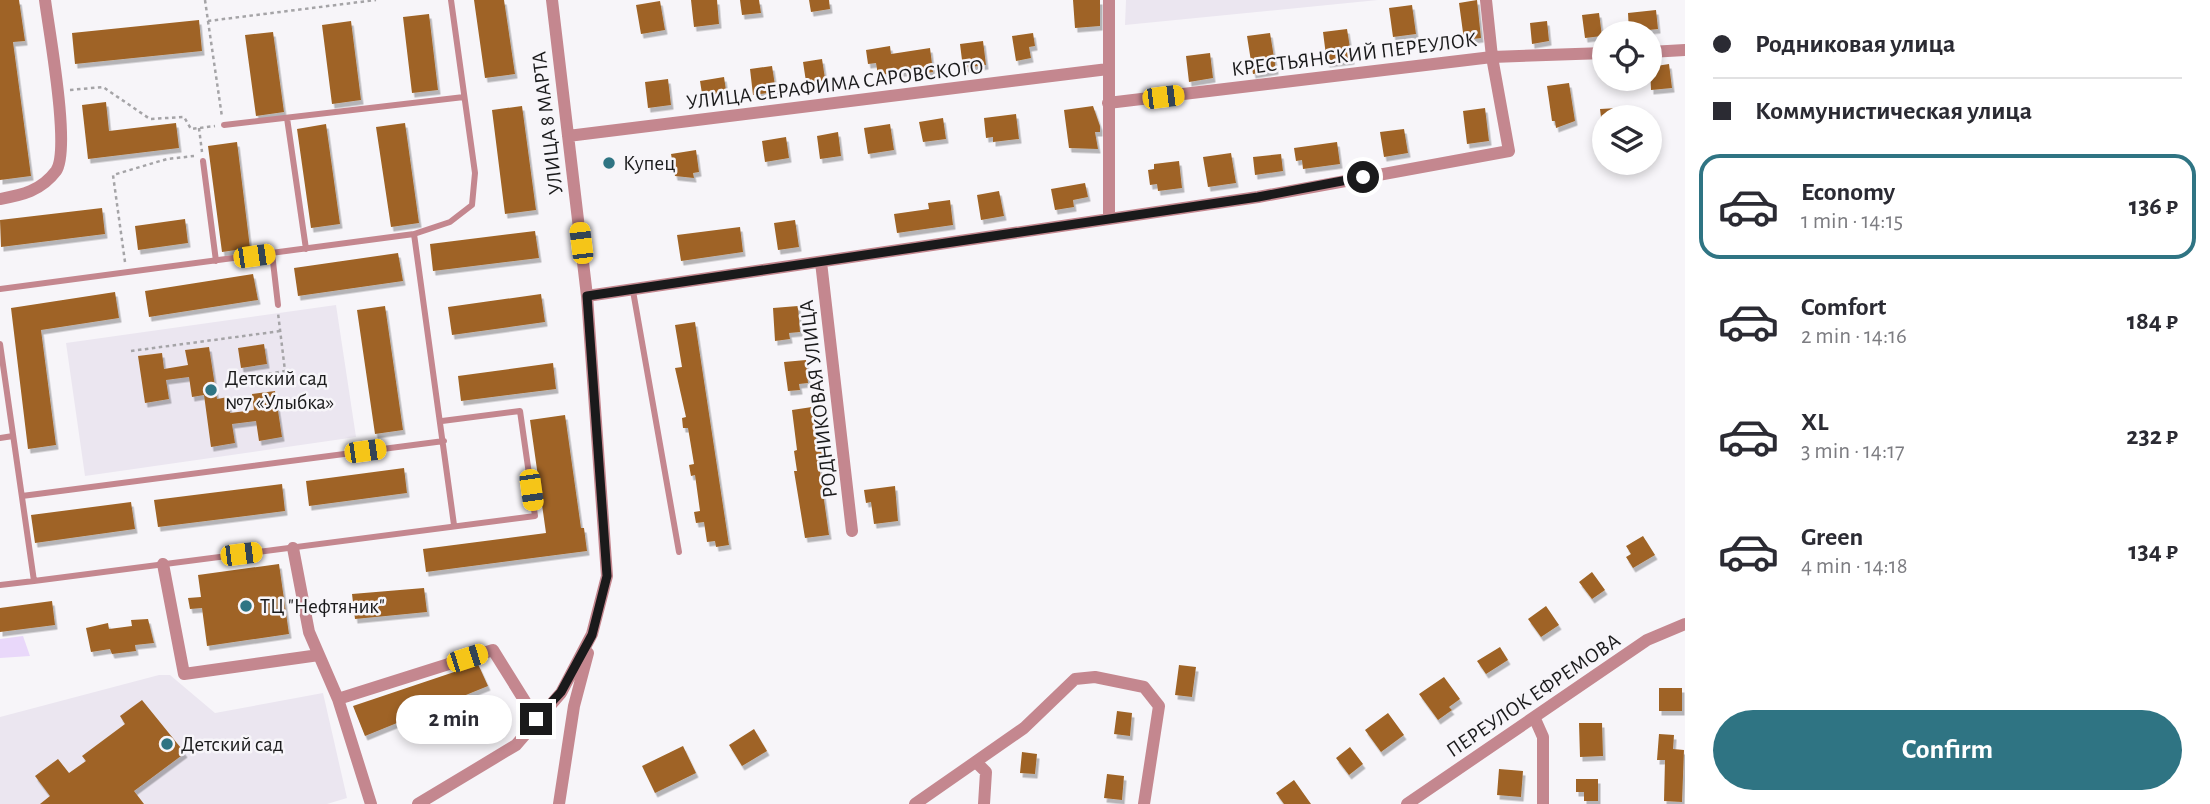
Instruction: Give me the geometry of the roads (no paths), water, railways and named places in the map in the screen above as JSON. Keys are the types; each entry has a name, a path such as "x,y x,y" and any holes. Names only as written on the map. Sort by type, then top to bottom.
{"street":[{"path":"0,199 30,194 57,170 62,145 45,0"},
{"name":"УЛИЦА 8 МАРТА","path":"552,0 587,296 607,576 592,635"},
{"path":"1109,0 1109,218"},
{"path":"587,296 1258,197 1509,151 1492,57 1486,0"},
{"path":"1662,51 1685,50"},
{"name":"КРЕСТЬЯНСКИЙ ПЕРЕУЛОК","path":"1108,103 1492,57 1592,53"},
{"name":"УЛИЦА СЕРАФИМА САРОВСКОГО","path":"568,136 1108,69"},
{"name":"РОДНИКОВАЯ УЛИЦА","path":"821,262 852,531"},
{"path":"293,548 309,632 338,699 371,804"},
{"path":"163,564 184,674 318,655"},
{"name":"ПЕРЕУЛОК ЕФРЕМОВА","path":"1407,804 1647,640 1685,624"},
{"path":"418,804 516,745 561,692 592,635"},
{"path":"559,804 574,706 592,635"},
{"path":"338,699 493,650 536,719"},
{"path":"915,804 1024,728 1075,679 1095,677 1144,687 1159,706 1144,804"},
{"path":"1535,719 1543,737 1543,804"},
{"path":"976,762 986,772 984,804"}],"lane":[{"path":"0,289 414,234 450,222 472,205 475,173 452,0"},
{"path":"224,125 464,97"},
{"path":"287,118 306,248"},
{"path":"203,162 216,261"},
{"path":"414,234 442,421 454,525"},
{"path":"272,253 278,309"},
{"path":"632,291 679,552"},
{"path":"0,344 34,581"},
{"path":"0,585 535,516 520,411 442,421"},
{"path":"0,438 13,436"},
{"path":"22,496 444,441"}],"place":[{"name":"Купец","path":"609,163"},
{"name":"Детский сад №7 «Улыбка»","path":"211,390"},
{"name":"ТЦ \"Нефтяник\"","path":"246,606"},
{"name":"Детский сад","path":"167,744"}]}
